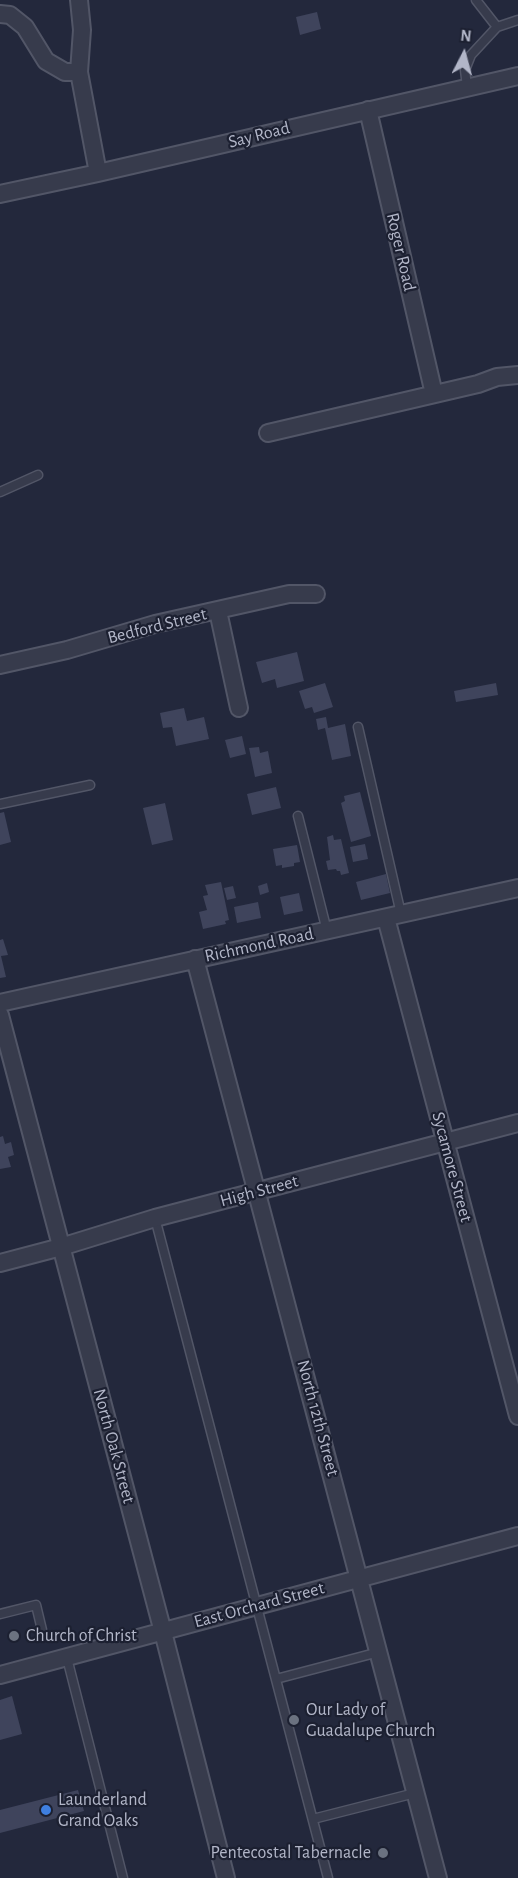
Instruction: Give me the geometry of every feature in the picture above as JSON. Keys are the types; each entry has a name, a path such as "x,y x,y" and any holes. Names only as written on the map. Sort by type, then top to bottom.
{"street":[{"path":"79,0 82,30 79,72 98,173"},
{"path":"0,14 9,15 25,27 46,61 65,72 79,72"},
{"name":"Say Road","path":"0,194 518,76"},
{"name":"Roger Road","path":"368,110 434,394"},
{"path":"268,433 478,384 497,377 518,375"},
{"name":"Bedford Street","path":"0,665 67,650 155,624 289,594 316,594"},
{"path":"218,611 239,708"},
{"name":"Richmond Road","path":"0,1003 518,888"},
{"name":"Sycamore Street","path":"394,916 445,1142 518,1416"},
{"name":"North 12th Street","path":"195,959 438,1878"},
{"name":"North Oak Street","path":"0,1015 226,1878"},
{"name":"High Street","path":"0,1263 155,1218 518,1123"},
{"name":"East Orchard Street","path":"0,1675 518,1536"}],"lane":[{"path":"476,0 497,27"},
{"path":"467,87 465,70 471,55 497,27 518,20"},
{"path":"0,492 38,475"},
{"path":"358,727 394,916"},
{"path":"0,804 90,785"},
{"path":"298,816 327,931"},
{"path":"155,1218 328,1878"},
{"path":"0,1614 36,1605 42,1630"},
{"path":"276,1679 379,1652"},
{"path":"67,1658 123,1878"},
{"path":"313,1819 415,1793"}],"building":[{"path":"317,12 321,29 300,35 296,17"},
{"path":"297,652 304,681 277,688 275,679 262,683 256,662"},
{"path":"325,683 333,707 314,713 312,707 305,709 299,691"},
{"path":"496,683 498,695 456,702 454,691"},
{"path":"184,708 187,721 204,717 209,739 176,746 172,727 163,728 160,713"},
{"path":"326,717 328,728 345,724 351,756 332,760 325,728 318,730 316,719"},
{"path":"242,736 246,754 230,758 225,740"},
{"path":"259,747 260,753 268,751 272,773 255,777 249,748"},
{"path":"276,787 281,808 252,815 247,794"},
{"path":"360,792 371,836 351,842 341,803 345,801 344,796"},
{"path":"165,803 173,840 152,845 143,808"},
{"path":"4,812 11,842 0,845 0,813"},
{"path":"333,835 334,840 341,839 349,873 341,875 336,869 328,870 326,861 330,860 327,837"},
{"path":"365,844 368,859 353,862 350,847"},
{"path":"297,845 300,862 294,863 294,866 282,868 282,865 276,866 273,849"},
{"path":"386,874 390,893 361,900 356,882"},
{"path":"221,882 229,920 225,921 226,924 203,929 199,912 207,910 203,896 208,895 205,885"},
{"path":"267,883 269,892 260,895 258,886"},
{"path":"233,886 236,898 227,900 224,888"},
{"path":"299,893 303,911 284,915 280,897"},
{"path":"258,902 261,918 237,923 234,907"},
{"path":"3,939 8,955 1,956 6,977 0,978 0,940"},
{"path":"3,1136 5,1144 11,1142 14,1155 8,1157 11,1167 0,1169 0,1137"},
{"path":"12,1696 22,1734 0,1740 0,1700"},
{"path":"78,1790 84,1811 0,1833 0,1810"}],"place":[{"name":"Church of Christ","path":"14,1636"},
{"name":"Our Lady of Guadalupe Church","path":"294,1720"},
{"name":"Launderland Grand Oaks","path":"46,1810"},
{"name":"Pentecostal Tabernacle","path":"383,1853"}]}
